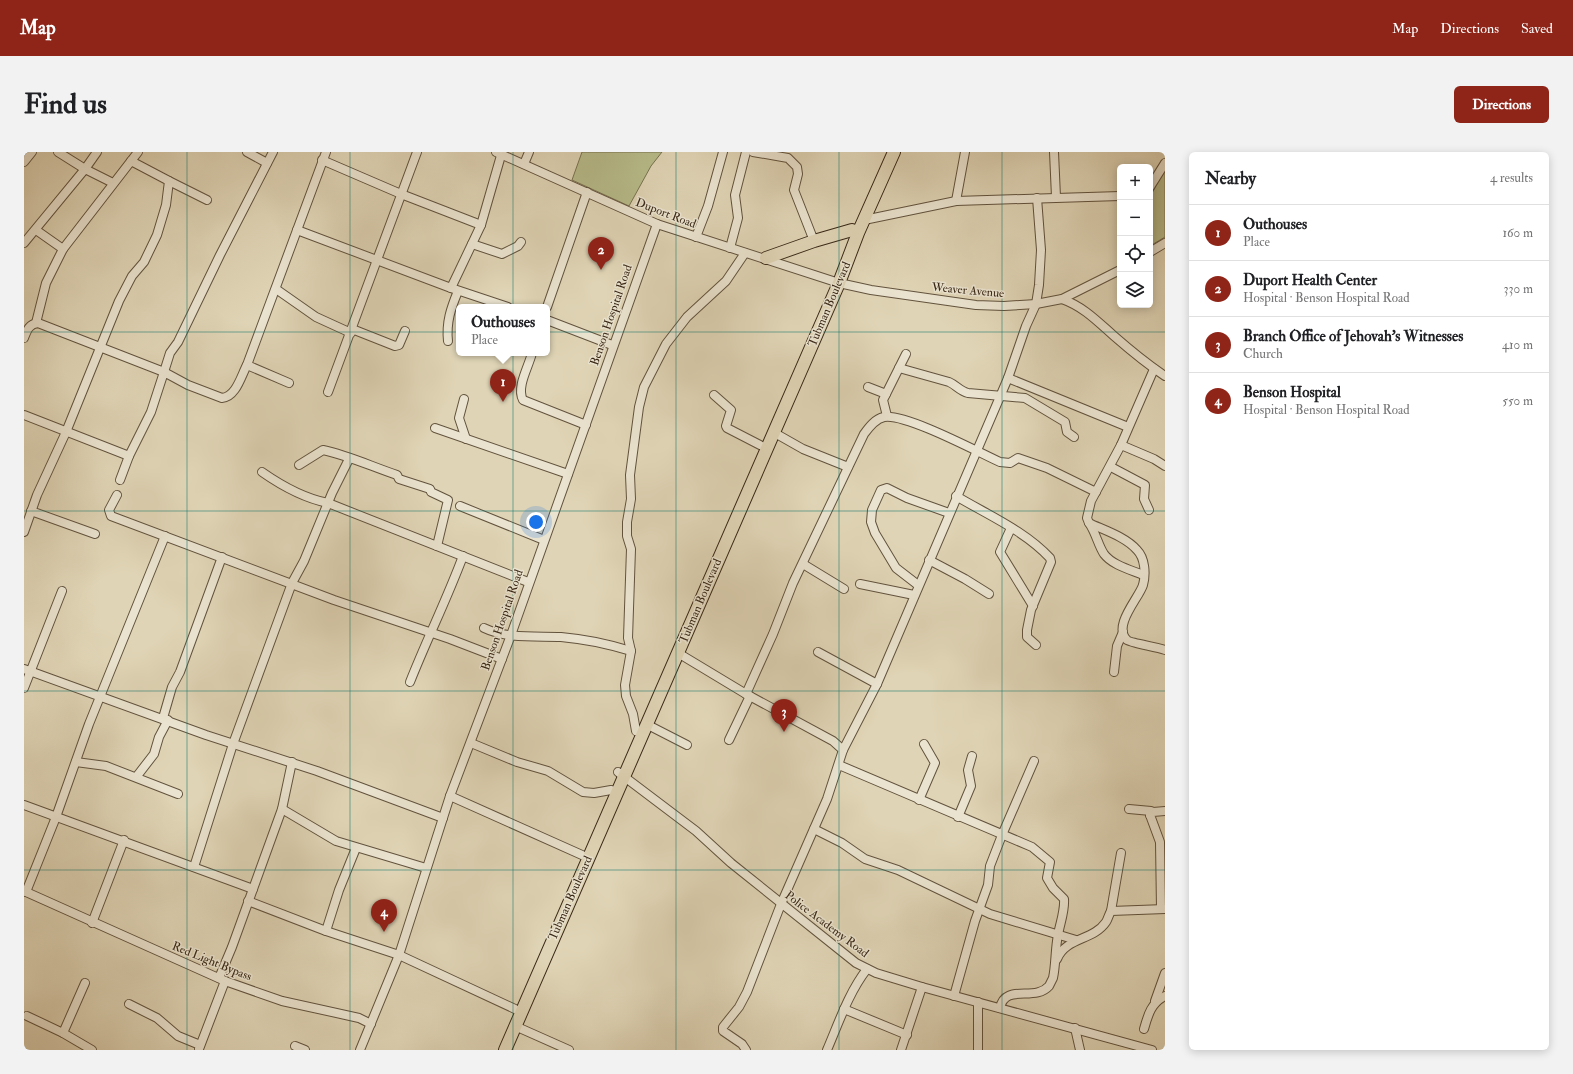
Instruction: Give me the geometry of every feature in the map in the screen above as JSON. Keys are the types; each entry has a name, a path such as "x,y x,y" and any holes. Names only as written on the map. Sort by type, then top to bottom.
{"highway":[{"name":"Tubman Boulevard","path":"498,1050 611,790 621,774 646,724 678,653 836,282 852,230 887,152"},
{"name":"Tubman Boulevard","path":"505,1050 621,774 636,731 760,446 894,152"},
{"path":"766,258 814,241 852,230"}],"street":[{"path":"24,162 32,152"},
{"path":"58,152 85,169 113,183"},
{"path":"24,243 85,169 97,152"},
{"path":"38,323 36,323 46,283 63,249 138,152"},
{"path":"247,152 267,163"},
{"path":"120,480 151,412 170,353 178,342 273,152"},
{"path":"24,338 28,329 33,323 38,323 164,372 188,385 222,398 227,398 233,393 247,364 326,152"},
{"path":"328,392 352,331 417,152"},
{"path":"524,164 529,152"},
{"path":"696,237 708,206 723,152"},
{"path":"730,248 738,218 735,195 746,152"},
{"path":"754,152 788,158 797,167 798,174 794,190 814,241"},
{"path":"956,201 964,152"},
{"path":"1054,152 1056,197"},
{"path":"448,341 446,326 455,289 481,224 500,153"},
{"name":"Duport Road","path":"500,153 657,224 745,253 766,258 836,282"},
{"path":"322,160 401,194 481,224"},
{"path":"131,161 207,200"},
{"path":"1153,184 1165,163"},
{"path":"24,532 37,495 66,432 121,295 132,276 144,262 157,235 166,205 169,181"},
{"path":"548,304 587,192"},
{"path":"864,220 956,201 1117,196"},
{"path":"746,1050 742,1044 723,1030 723,1027 739,1007 747,992 781,904 840,765 843,750 876,684 1008,378 1026,326 1036,304 1039,285 1041,250 1037,198"},
{"name":"Benson Hospital Road","path":"370,1024 399,955 450,796 511,635 528,582 586,425 612,345 657,224"},
{"path":"36,230 63,249"},
{"path":"297,230 499,304"},
{"path":"472,244 502,254 518,246 521,242"},
{"path":"1153,250 1165,243"},
{"path":"636,731 633,714 626,696 625,685 631,651 628,638 631,549 627,522 631,499 630,475 639,407 644,387 666,344 687,317 726,281 745,253"},
{"name":"Weaver Avenue","path":"836,282 906,295 976,305 1004,306 1036,304 1062,299 1117,270"},
{"path":"276,289 316,317 395,346 398,345 405,331"},
{"path":"1062,299 1074,303 1091,314 1113,336 1165,376"},
{"path":"550,321 612,345"},
{"path":"887,416 883,402 906,354"},
{"path":"531,356 522,386 521,393 523,400 586,425"},
{"path":"247,364 289,383"},
{"path":"900,368 949,382 956,385 962,392 999,397 1025,398 1065,422 1067,432 1074,437"},
{"path":"1143,576 1108,559 1104,554 1095,532 1087,518 1088,510 1096,492 1111,467 1154,369"},
{"path":"1008,378 1128,427"},
{"path":"868,387 886,394"},
{"path":"714,394 731,410 726,426 727,428 760,446"},
{"path":"464,399 459,418 466,439"},
{"path":"24,415 130,456"},
{"path":"729,740 793,583 848,467 870,426 881,418 887,416 899,417 939,433 1000,462 1010,463 1018,458 1033,462 1096,492"},
{"path":"435,428 568,474"},
{"path":"773,432 803,449 848,467"},
{"path":"1121,445 1154,459 1165,466"},
{"path":"300,465 323,450 337,452 349,459 397,475 399,479 430,489 431,492 448,500 437,546"},
{"path":"194,866 233,744 292,583 304,561 328,503 349,459"},
{"path":"1111,467 1146,485 1144,499 1148,510"},
{"path":"262,472 290,490 316,501 328,503 528,582"},
{"path":"918,585 896,568 874,533 871,517 876,498 881,490 887,488 907,498 949,513"},
{"path":"117,495 109,510 111,516 334,600 429,632 502,659"},
{"path":"956,496 1034,542 1050,558 1049,567 1033,606 1027,630 1027,637 1036,646"},
{"path":"460,506 544,540"},
{"path":"31,511 95,534"},
{"path":"1089,523 1128,542 1137,549 1142,557 1143,585 1128,612 1123,632 1117,646 1114,672"},
{"path":"1011,528 1000,552 1033,606"},
{"path":"25,892 56,817 100,696 165,536"},
{"path":"410,682 429,632 452,585 463,556"},
{"path":"137,776 154,754 165,719 172,687 180,672 222,557"},
{"path":"929,560 965,579 989,594"},
{"path":"803,564 844,589"},
{"path":"860,584 914,595"},
{"path":"24,688 27,670 62,591"},
{"path":"484,628 498,634 582,640 631,651"},
{"path":"1123,632 1125,639 1130,643 1153,646 1165,650"},
{"path":"818,652 876,684"},
{"path":"678,653 748,695 833,741 843,750"},
{"path":"27,670 233,744 292,762 443,818"},
{"path":"646,724 688,745"},
{"path":"471,743 517,762 548,771 583,792 594,793 611,790"},
{"path":"919,800 935,763 924,744"},
{"path":"958,816 971,786 968,770 972,756"},
{"path":"954,996 988,885 990,866 1034,761"},
{"path":"76,762 106,766 137,776 178,794"},
{"path":"129,1004 158,1018 178,1036 199,1048 248,902 282,809 292,762"},
{"path":"840,765 1032,847 1050,862 1047,878 1053,888 1064,899 1065,906 1058,935 1050,985 1045,990 1036,993 1009,995 1004,998 1000,1008"},
{"name":"Police Academy Road","path":"621,774 696,831 731,863 856,963 922,987 1152,1050"},
{"path":"450,796 582,855"},
{"path":"24,805 124,840 138,847 194,866 253,889"},
{"path":"282,809 321,833 356,848 426,868"},
{"path":"1111,911 1163,909 1160,842 1150,815 1151,811 1129,809"},
{"path":"1150,815 1153,812 1165,811"},
{"path":"814,829 842,843 859,856 898,870 1005,919 1076,940"},
{"path":"92,923 124,840"},
{"path":"326,931 339,890 356,848"},
{"path":"1054,967 1062,951 1076,940 1097,930 1105,922 1111,911 1121,853"},
{"name":"Red Light Bypass","path":"25,892 222,980 282,1001 359,1018 370,1024"},
{"path":"248,902 326,931 399,955 515,1009"},
{"path":"827,1050 844,1009 860,978 867,968"},
{"path":"1144,1029 1149,1012 1155,1001 1165,973"},
{"path":"63,1033 85,983"},
{"path":"901,1050 922,987"},
{"path":"1155,1001 1165,996"},
{"path":"978,1002 978,1050"},
{"path":"844,1009 907,1035"},
{"path":"27,1016 63,1033 92,1050"},
{"path":"360,1050 370,1024"},
{"path":"515,1026 569,1050"},
{"path":"1075,1028 1080,1050"},
{"path":"295,1046 305,1050"}],"green space":[{"path":"582,152 662,152 651,166 629,206 572,180"},
{"path":"1165,165 1165,237 1153,244 1153,200 1153,191"}],"place":[{"name":"Duport Health Center","path":"601,270"},
{"name":"Outhouses","path":"503,402"},
{"name":"Branch Office of Jehovah's Witnesses","path":"784,732"},
{"name":"Benson Hospital","path":"384,932"}]}
